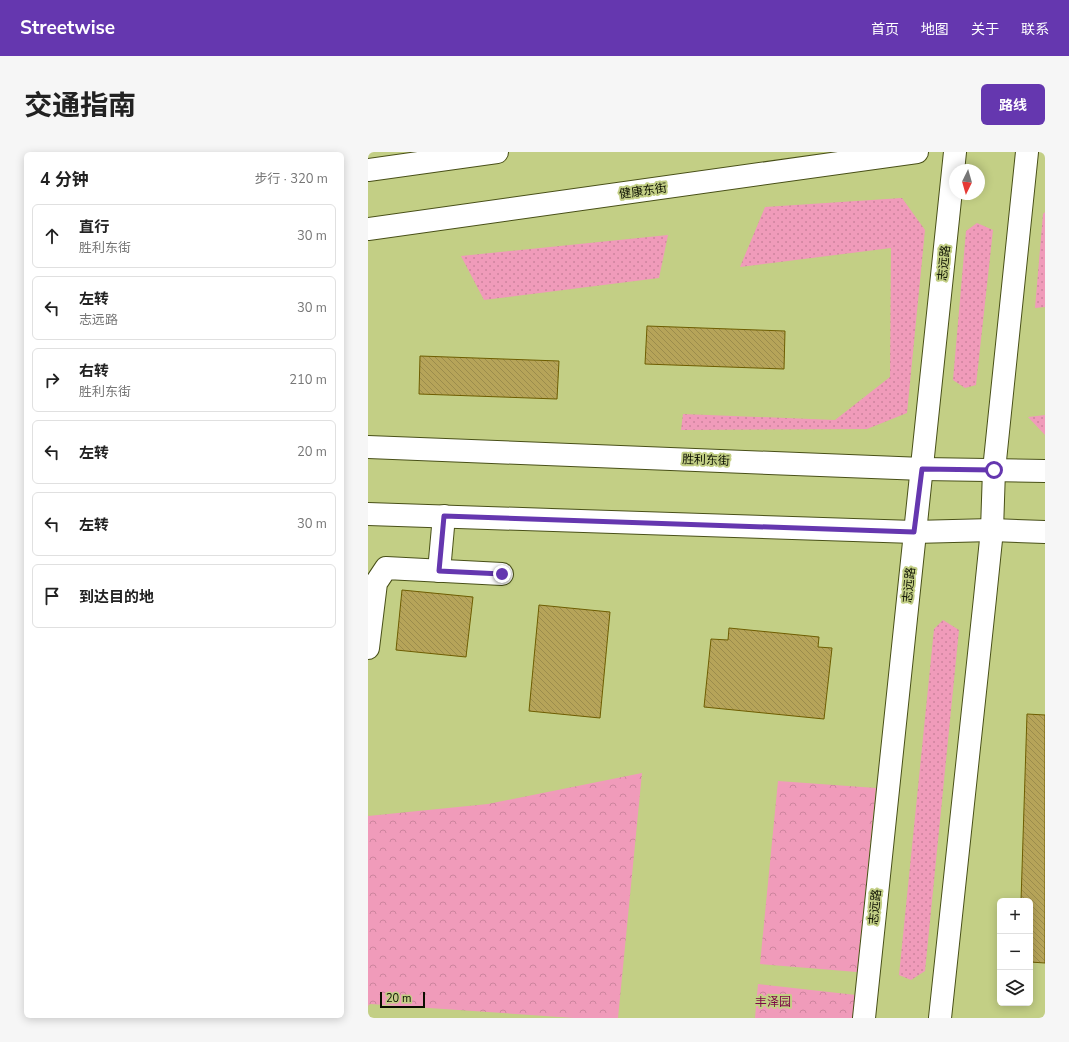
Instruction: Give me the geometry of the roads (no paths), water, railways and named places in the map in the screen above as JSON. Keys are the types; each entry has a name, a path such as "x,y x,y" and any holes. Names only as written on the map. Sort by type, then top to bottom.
{"main road":[{"name":"健康东街","path":"368,229 917,152"},
{"name":"志远路","path":"864,1018 955,152"},
{"path":"940,1018 992,530 994,470 1027,152"},
{"path":"368,170 484,153"},
{"name":"胜利东街","path":"368,447 922,469 1045,471"},
{"path":"368,514 914,532 992,530 1045,532"},
{"path":"439,571 444,516"},
{"path":"368,648 376,583 386,568 502,574"}],"park label":[{"name":"丰泽园","path":"773,1002"}]}
